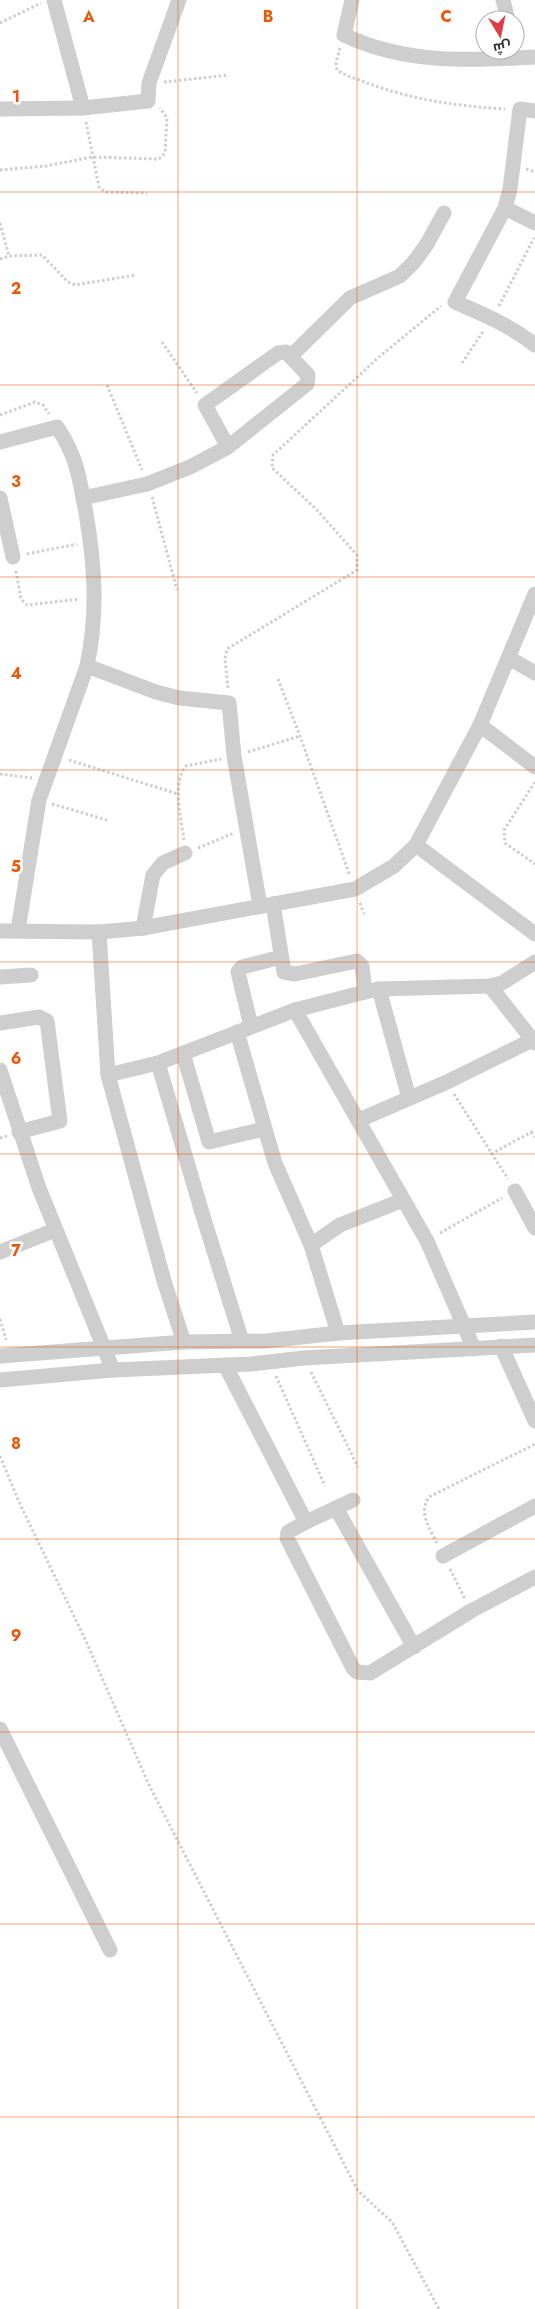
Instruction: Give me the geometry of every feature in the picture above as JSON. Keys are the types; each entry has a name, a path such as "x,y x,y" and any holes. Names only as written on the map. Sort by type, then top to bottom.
{"street":[{"path":"54,0 83,108"},
{"path":"0,110 83,108 148,101 149,83 179,0"},
{"path":"352,0 344,35 376,47 434,60 475,57"},
{"path":"535,111 520,109 510,190 504,208 455,302 492,318 521,334 535,345"},
{"path":"504,208 535,223"},
{"path":"291,356 350,298 400,276 414,262 427,244 444,213"},
{"path":"83,498 148,484 190,467 228,447 307,384 308,375 286,352 280,351 205,405 228,447"},
{"path":"0,442 57,427 70,446 83,498 96,596 87,666 39,800 18,930"},
{"path":"0,498 13,557"},
{"path":"0,931 99,932 143,928 355,888 394,866 416,845 480,725 509,658 533,610 535,594"},
{"path":"509,658 535,673"},
{"path":"87,666 179,698 229,703 234,756 246,828 284,972 290,974 357,961 362,966 409,1098"},
{"path":"480,725 535,768"},
{"path":"416,845 535,934"},
{"path":"143,928 153,875 162,863 185,853"},
{"path":"99,932 103,1020 108,1075 164,1281 184,1342"},
{"path":"281,957 242,967 238,972 244,1029 264,1129 275,1163 311,1244 338,1333"},
{"path":"108,1075 158,1063 294,1010 372,991 490,986 502,983 535,962"},
{"path":"0,977 31,975"},
{"path":"359,1120 534,1042 490,986"},
{"path":"294,1010 427,1241 474,1349"},
{"path":"0,1023 39,1017 47,1021 60,1121 19,1132"},
{"path":"183,1053 209,1142 264,1129"},
{"path":"158,1063 242,1341"},
{"path":"0,1073 19,1132 55,1230 113,1370"},
{"path":"515,1190 535,1228"},
{"path":"311,1244 340,1225 403,1200"},
{"path":"0,1252 55,1230"},
{"path":"5,1356 184,1342 266,1341 338,1333 535,1322"},
{"path":"0,1380 113,1370 225,1365 304,1358 535,1345"},
{"path":"501,1346 532,1405 535,1421"},
{"path":"225,1365 306,1522"},
{"path":"353,1500 288,1532 287,1538 353,1668 357,1672 370,1673 471,1611 535,1577"},
{"path":"443,1556 535,1506"},
{"path":"336,1508 414,1647"},
{"path":"0,1729 110,1950"}],"path":[{"path":"0,23 49,0"},
{"path":"344,35 336,63 340,72 396,93 435,102 520,109"},
{"path":"149,83 228,75"},
{"path":"0,170 46,166 92,157 158,159 165,152 168,118 160,108 148,101"},
{"path":"83,108 97,184 105,192 148,193"},
{"path":"0,222 9,256"},
{"path":"462,363 492,318 535,235"},
{"path":"0,259 9,256 42,255 68,282 75,285 136,275"},
{"path":"229,703 225,659 227,649 357,570 357,555 316,509 272,468 273,454 379,357 438,307 448,302 455,302"},
{"path":"162,342 205,405"},
{"path":"107,385 157,509 177,590"},
{"path":"0,415 35,402 44,405 57,427"},
{"path":"90,542 13,557 21,600 27,605 96,596"},
{"path":"278,680 300,736 340,852 355,888"},
{"path":"246,828 185,853 178,794 181,774 186,766 234,756 300,736"},
{"path":"56,756 178,794"},
{"path":"0,774 47,780"},
{"path":"535,782 504,830 503,835 505,843 535,864"},
{"path":"39,800 107,820"},
{"path":"427,1241 515,1190 447,1082"},
{"path":"491,1154 533,1131 535,1137"},
{"path":"0,1318 5,1356"},
{"path":"304,1358 358,1467"},
{"path":"270,1362 325,1486"},
{"path":"471,1611 425,1518 424,1508 429,1497 535,1444"},
{"path":"0,1456 18,1502 84,1639 149,1785 358,2191 392,2222 439,2309"}]}
